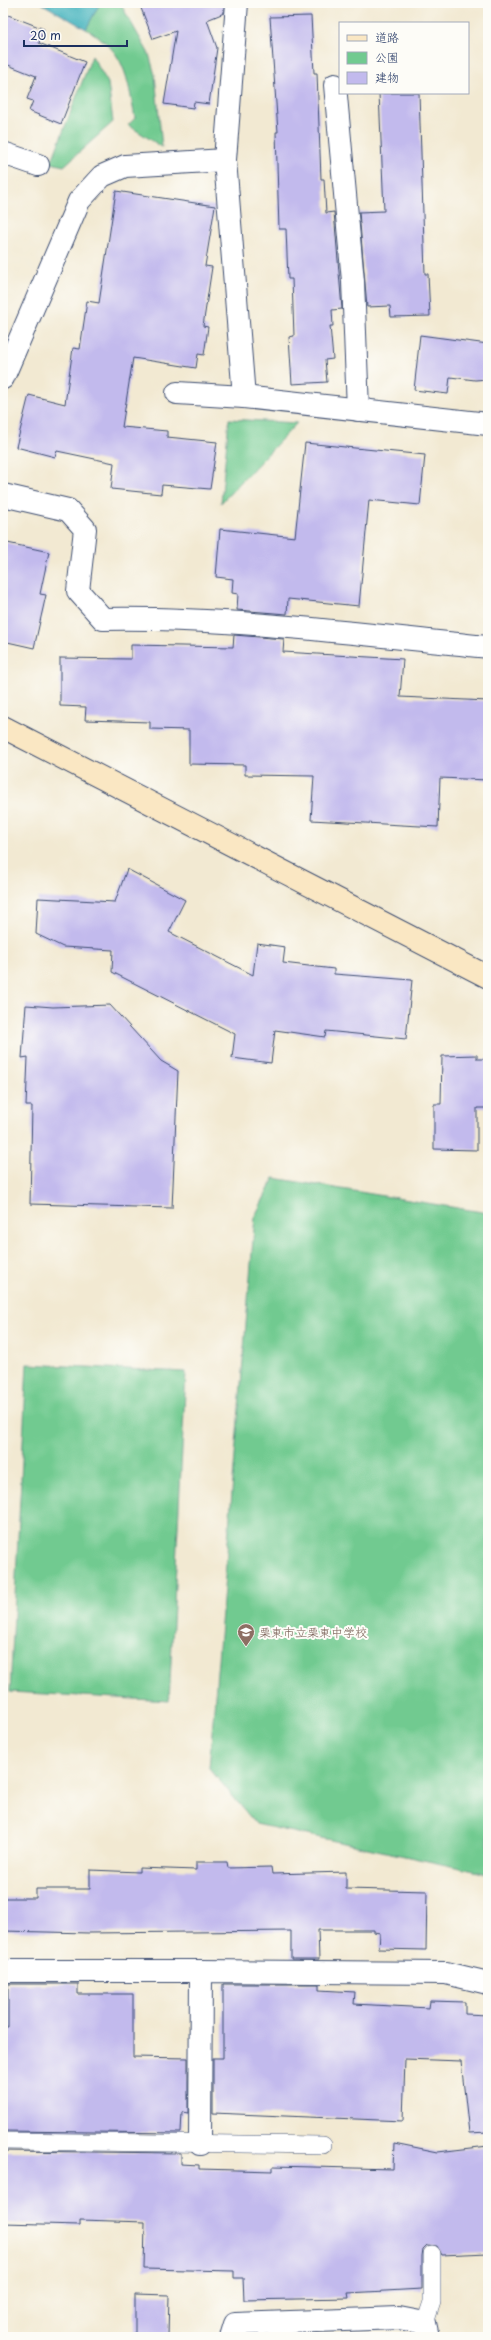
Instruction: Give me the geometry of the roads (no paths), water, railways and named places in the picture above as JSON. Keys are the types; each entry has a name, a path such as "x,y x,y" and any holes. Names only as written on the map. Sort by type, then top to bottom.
{"street":[{"path":"237,3 225,160 244,397"},
{"path":"335,85 353,281 358,410"},
{"path":"3,153 38,165"},
{"path":"3,378 79,201 102,176 125,166 225,160"},
{"path":"177,393 244,397 488,424"},
{"path":"3,495 68,510 85,529 78,590 102,619 162,618 253,624 488,647"},
{"path":"3,727 488,977"},
{"path":"3,1971 446,1973 488,1984"},
{"path":"200,1971 200,2144"},
{"path":"231,2337 235,2324 398,2318 427,2330"}],"lane":[{"path":"3,2141 323,2145"},
{"path":"427,2330 432,2302 432,2254"}],"water":[{"path":"41,3 100,3 86,29"}],"place":[{"name":"栗東市立栗東中学校","path":"246,1647"}]}
